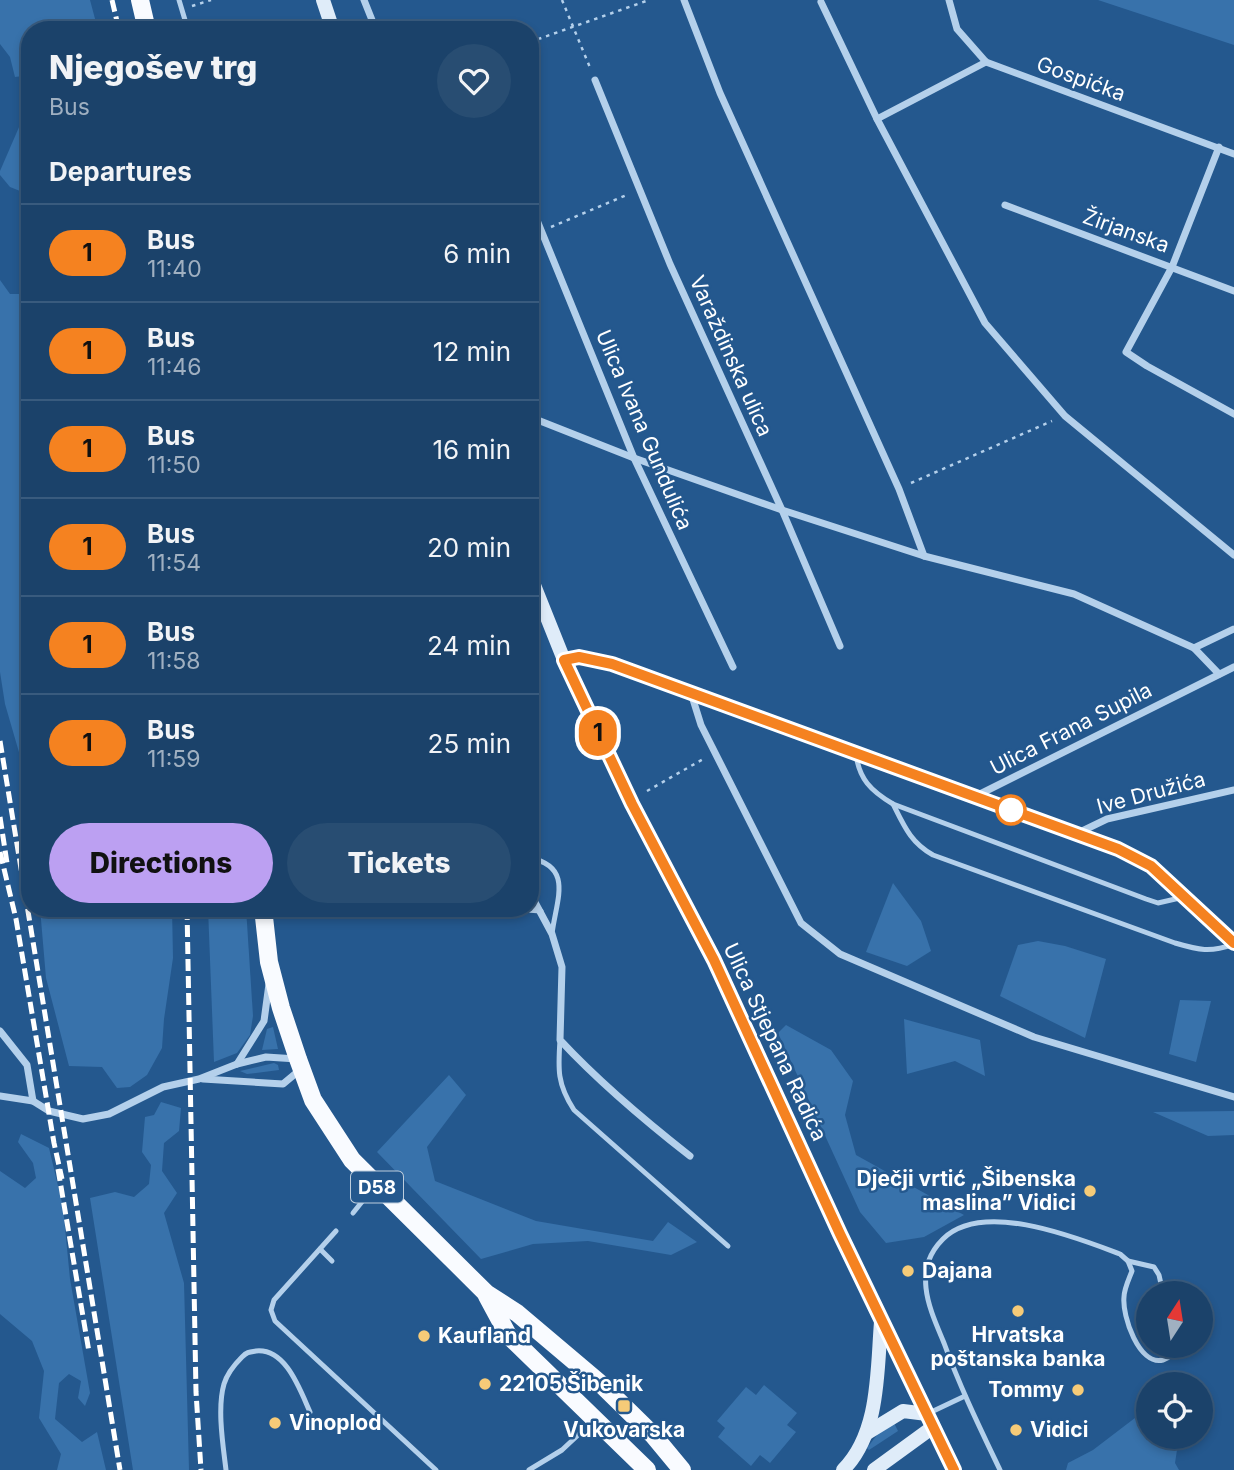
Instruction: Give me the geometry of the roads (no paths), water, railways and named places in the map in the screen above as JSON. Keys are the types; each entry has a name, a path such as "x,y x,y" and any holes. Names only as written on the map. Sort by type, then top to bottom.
{"main road":[{"path":"141,0 145,21"},
{"path":"323,0 330,21"},
{"name":"Ulica Stjepana Radića","path":"539,598 564,660 632,804 714,960 930,1420"},
{"name":"D58","path":"264,917 269,962 281,1008 313,1100 352,1160 375,1186 486,1293 517,1313 601,1384 653,1435 682,1470"},
{"name":"D58","path":"486,1293 508,1335 647,1470"},
{"path":"843,1470 856,1454 867,1433 876,1382 882,1321"},
{"path":"867,1433 903,1411 930,1420 874,1470"}],"street":[{"path":"364,0 372,21"},
{"path":"684,0 720,93 899,489 924,556"},
{"name":"Gospićka","path":"949,0 957,29 986,62 1234,154"},
{"path":"821,2 877,119 985,323 1065,416 1234,555"},
{"path":"877,119 986,62"},
{"name":"Varaždinska ulica","path":"595,80 670,264 782,509 839,646"},
{"path":"1219,147 1172,267 1126,352 1234,414"},
{"name":"Žirjanska","path":"1005,205 1234,291"},
{"name":"Ulica Ivana Gundulića","path":"539,224 634,458 733,667"},
{"path":"539,421 634,458 924,556 1074,594 1194,648 1219,674"},
{"path":"1194,648 1234,629"},
{"name":"Ulica Frana Supila","path":"564,660 590,658 974,797 1234,667"},
{"path":"691,693 701,725 801,923 840,954 1034,1037 1234,1097"},
{"name":"Ive Družića","path":"1078,833 1107,819 1234,790"},
{"path":"974,797 1078,833 1151,866 1234,944"},
{"path":"539,908 552,934 562,967 560,1040 612,1093 690,1156"},
{"path":"237,1064 264,1021 269,988 269,962"},
{"path":"0,1031 27,1065 33,1101"},
{"path":"0,1096 33,1101 49,1111 83,1119 108,1114 163,1087 199,1079 237,1064 266,1057 300,1064 283,1084 199,1079"},
{"name":"Ulica Stjepana Radića","path":"930,1420 954,1470"}],"lane":[{"path":"179,0 185,21"},
{"path":"856,754 857,767 862,778 874,793 893,804 1158,903 1184,897"},
{"path":"893,804 909,835 919,847 933,855 1198,950 1216,950 1234,944"},
{"path":"539,861 552,866 560,878 552,934"},
{"path":"560,1040 558,1073 562,1093 574,1110 728,1246"},
{"path":"353,1213 375,1186"},
{"path":"1000,1470 965,1396 934,1320 927,1291 928,1261 935,1248 949,1233 967,1224 990,1221 1025,1226 1120,1254 1128,1261 1132,1271 1124,1298 1126,1317 1136,1339"},
{"path":"337,1231 274,1300 271,1310 275,1321 436,1470"},
{"path":"320,1249 332,1261"},
{"path":"1128,1261 1154,1266 1160,1281"},
{"path":"226,1470 221,1428 224,1384 234,1365 247,1352 261,1350 274,1355 288,1368 310,1412"},
{"path":"1148,1358 1161,1361 1166,1358"},
{"path":"930,1420 965,1396"},
{"path":"529,1470 562,1450 596,1418"}],"railway":[{"path":"112,0 117,21"},
{"path":"0,741 21,869"},
{"path":"0,817 7,863"},
{"path":"0,852 16,919 62,1179"},
{"path":"29,917 120,1470"},
{"path":"187,917 196,1392 201,1470"},
{"path":"58,1169 89,1352"}],"place":[{"name":"Dječji vrtić „Šibenska maslina” Vidici","path":"1090,1191"},
{"name":"Dajana","path":"908,1271"},
{"name":"Hrvatska poštanska banka","path":"1018,1311"},
{"name":"Kaufland","path":"424,1336"},
{"name":"22105 Šibenik","path":"485,1384"},
{"name":"Tommy","path":"1078,1390"},
{"name":"Vukovarska","path":"624,1406"},
{"name":"Vinoplod","path":"275,1423"},
{"name":"Vidici","path":"1016,1430"}]}
